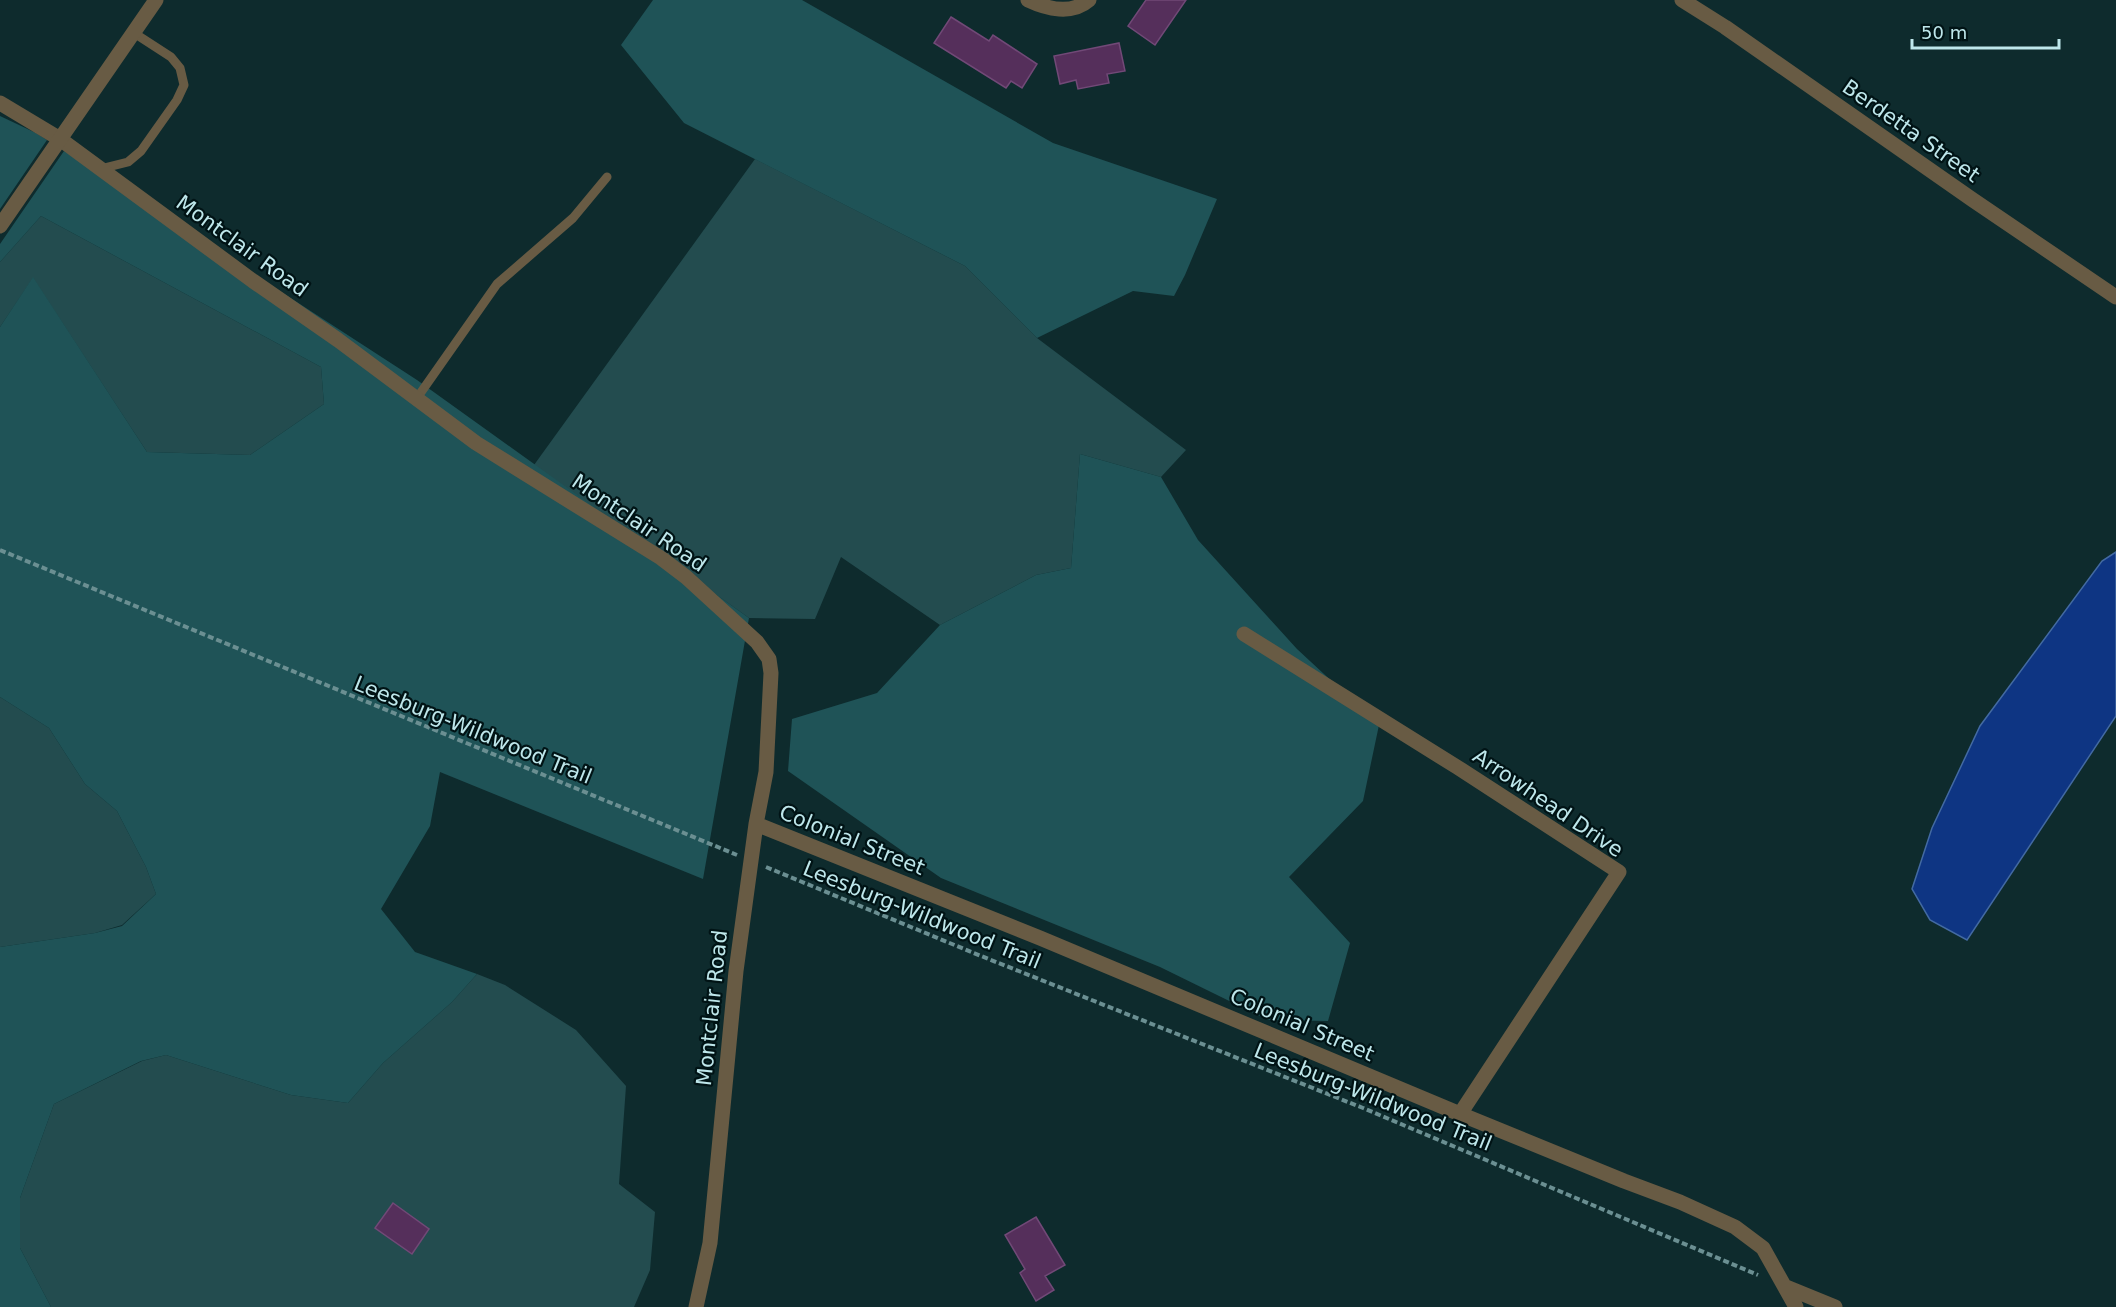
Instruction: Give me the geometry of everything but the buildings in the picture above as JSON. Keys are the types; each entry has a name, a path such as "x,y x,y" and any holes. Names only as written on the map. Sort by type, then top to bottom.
{"street":[{"path":"0,226 156,0"},
{"path":"1028,0 1059,10 1076,8 1089,0"},
{"name":"Berdetta Street","path":"1682,0 1725,27 2116,297"},
{"name":"Montclair Road","path":"0,104 60,140 476,443 661,558 686,577 758,642 769,659 771,673 766,772 756,824 736,971 710,1243 696,1307"},
{"name":"Arrowhead Drive","path":"1244,634 1457,767 1619,872 1460,1114"},
{"name":"Colonial Street","path":"756,824 1040,938 1460,1114 1680,1202 1735,1227 1763,1248 1796,1307"},
{"path":"1786,1287 1835,1307"}],"lane":[{"path":"100,169 128,162 141,151 177,100 184,85 180,68 171,57 134,33"},
{"path":"417,398 497,284 573,218 607,177"}],"path":[{"name":"Leesburg-Wildwood Trail","path":"0,550 981,956 1363,1108 1786,1287"}],"shaded area":[{"path":"653,0 802,0 1053,143 1217,199 1174,296 1133,291 1037,338 965,266 684,123 621,45"},
{"path":"0,116 47,140 0,209"},
{"path":"64,151 417,380 749,618 703,879 440,772 430,826 381,909 415,952 477,974 452,1002 383,1063 348,1103 291,1095 166,1055 141,1061 54,1104 20,1198 20,1248 51,1307 0,1307 0,947 95,933 122,926 156,894 146,867 117,811 85,784 49,728 0,697 0,327 33,277 147,452 250,455 324,404 321,367 41,216 0,262 0,244"},
{"path":"755,159 965,266 1037,338 1186,450 1161,477 1080,454 1071,568 1036,575 940,625 841,557 815,619 749,618 534,465"},
{"path":"41,216 321,367 324,404 250,455 147,452 33,278 0,327 0,262"},
{"path":"1080,454 1161,477 1198,540 1297,649 1379,725 1363,801 1289,877 1350,943 1328,1021 1268,1020 1160,967 941,878 788,771 792,719 877,693 940,625 1036,575 1071,568"},
{"path":"0,697 49,728 85,784 117,811 146,867 156,894 122,925 95,933 0,947"},
{"path":"477,974 505,985 576,1030 626,1086 619,1184 655,1212 650,1270 634,1307 51,1307 20,1248 20,1198 54,1104 142,1061 166,1055 291,1095 348,1103 383,1063 452,1002"}],"water":[{"path":"2116,552 2116,716 1967,940 1930,920 1912,889 1932,828 1980,726 2102,561"}]}
